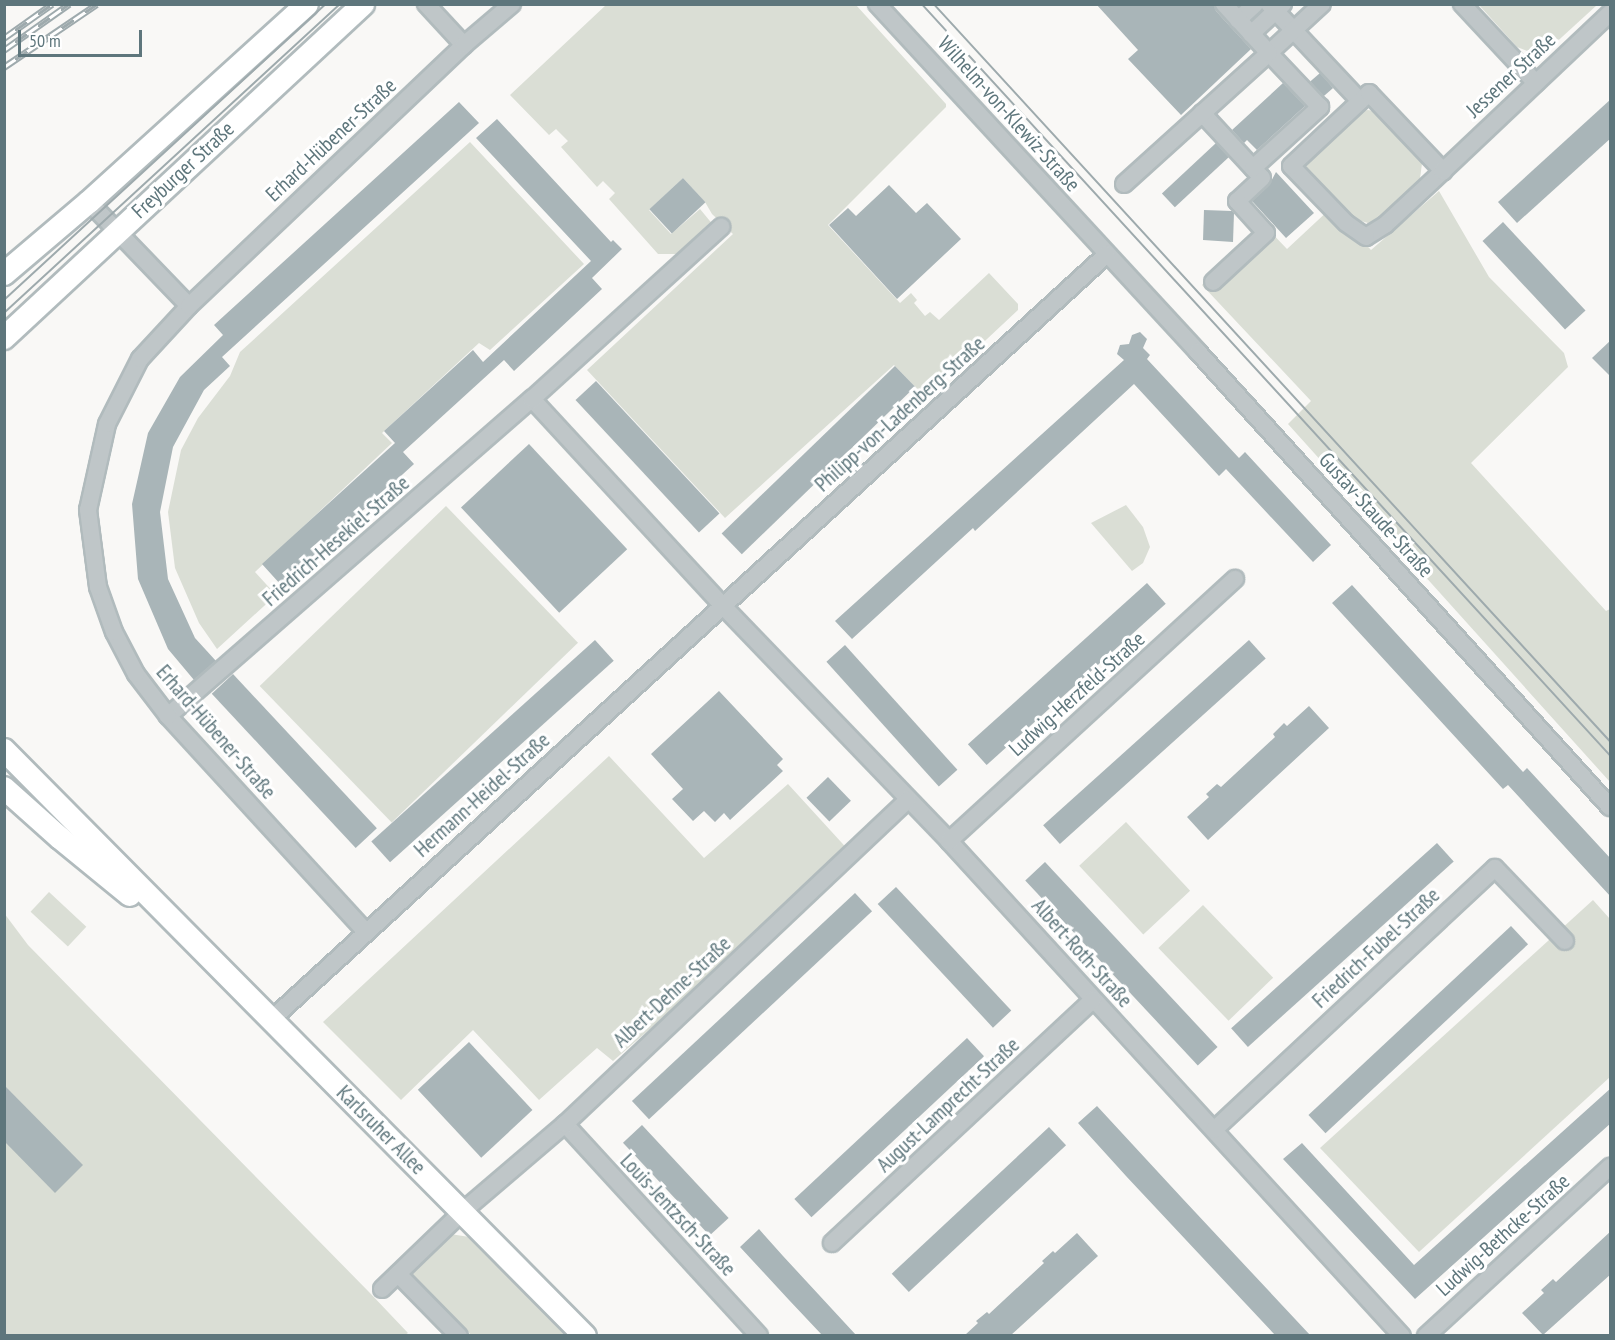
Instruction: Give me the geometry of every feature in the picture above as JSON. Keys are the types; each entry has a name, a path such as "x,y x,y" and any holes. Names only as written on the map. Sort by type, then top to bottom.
{"street":[{"name":"Freyburger Straße","path":"4,274 89,202 307,4"},
{"name":"Freyburger Straße","path":"4,338 363,4"},
{"path":"426,4 464,45 512,4"},
{"name":"Wilhelm-von-Klewiz-Straße","path":"877,4 1107,254"},
{"path":"1224,4 1320,107 1253,168"},
{"path":"1238,20 1255,4"},
{"path":"1124,184 1322,4"},
{"path":"1462,4 1536,83"},
{"path":"1251,34 1276,7 1294,30 1360,101 1369,93 1443,171"},
{"name":"Jessener Straße","path":"1360,101 1291,166 1346,223 1366,237 1385,225 1611,13"},
{"name":"Erhard-Hübener-Straße","path":"366,932 168,716 136,674 114,632 98,587 88,510 106,424 140,359 189,306 464,45"},
{"path":"1202,113 1262,178 1237,201 1266,233 1213,282"},
{"path":"89,202 189,306"},
{"name":"Friedrich-Hesekiel-Straße","path":"168,716 532,399 721,227"},
{"name":"Philipp-von-Ladenberg-Straße","path":"723,606 1107,254"},
{"name":"Gustav-Staude-Straße","path":"1107,254 1611,807"},
{"path":"532,399 723,606"},
{"name":"Ludwig-Herzfeld-Straße","path":"949,841 1235,579"},
{"name":"Albert-Roth-Straße","path":"723,606 949,841 1402,1335"},
{"name":"Hermann-Heidel-Straße","path":"272,1019 723,606"},
{"name":"Karlsruher Allee","path":"4,750 585,1335"},
{"name":"Karlsruher Allee","path":"4,788 60,838 129,894 177,925"},
{"name":"Albert-Dehne-Straße","path":"382,1289 462,1212 565,1124 908,800"},
{"name":"Friedrich-Fubel-Straße","path":"1214,1130 1495,868 1565,941"},
{"name":"August-Lamprecht-Straße","path":"832,1243 1093,1000"},
{"name":"Louis-Jentzsch-Straße","path":"565,1124 759,1335"},
{"name":"Ludwig-Bethcke-Straße","path":"1426,1335 1611,1167"},
{"path":"398,1274 459,1335"}],"shaded area":[{"path":"606,5 856,5 946,104 946,107 828,225 900,303 911,293 917,300 914,303 925,316 930,312 939,320 989,273 1018,304 1018,310 925,397 894,365 725,518 587,370 733,234 712,214 705,202 683,178 649,210 671,234 700,209 714,226 676,254 658,254 609,199 615,193 603,181 597,187 561,147 568,141 556,129 549,135 510,95"},
{"path":"1479,5 1597,5 1550,48 1535,54 1517,47"},
{"path":"1368,110 1378,112 1423,156 1419,186 1383,219 1368,223 1351,218 1307,172 1306,162 1356,112"},
{"path":"470,142 584,264 490,350 479,343 382,433 392,443 255,572 276,595 217,649 199,623 175,568 168,512 181,450 198,418 230,376 240,352"},
{"path":"1439,191 1489,277 1564,353 1568,367 1471,463 1606,611 1610,609 1610,782 1288,424 1311,401 1202,285 1263,224 1287,249 1331,208 1371,250"},
{"path":"1126,505 1143,527 1150,547 1143,563 1132,571 1091,523"},
{"path":"446,506 578,643 392,823 260,686"},
{"path":"609,756 704,858 788,784 852,854 613,1061 597,1048 539,1100 473,1030 401,1100 323,1022"},
{"path":"1126,822 1190,891 1143,934 1079,866"},
{"path":"49,892 86,927 68,947 31,912"},
{"path":"1593,900 1610,919 1610,1077 1419,1252 1320,1148"},
{"path":"1203,905 1273,978 1229,1021 1158,948"},
{"path":"4,913 28,945 408,1333 405,1335 5,1335"},
{"path":"450,1234 476,1238 573,1335 471,1335 410,1274"}],"building":[{"path":"1096,4 1214,4 1216,11 1251,49 1181,115 1128,59 1138,50"},
{"path":"1320,73 1333,88 1323,97 1310,82"},
{"path":"1283,83 1305,106 1257,150 1247,140 1244,143 1232,130"},
{"path":"1611,99 1611,138 1517,223 1498,202"},
{"path":"459,102 479,123 222,357 230,366 204,390 173,447 160,512 168,579 195,638 216,661 194,680 168,649 138,579 132,504 148,433 180,377 223,335 214,325"},
{"path":"497,119 611,242 613,240 622,249 592,278 602,289 514,371 504,360 403,452 414,464 281,585 262,564 395,443 384,431 473,350 483,362 591,261 476,138"},
{"path":"1216,143 1229,157 1175,207 1162,193"},
{"path":"1276,172 1314,213 1286,238 1252,201 1269,185"},
{"path":"683,178 706,202 672,234 649,209"},
{"path":"889,185 916,213 927,203 961,239 897,299 829,225 848,208 856,216"},
{"path":"1204,210 1234,213 1233,242 1203,240"},
{"path":"1503,222 1586,310 1565,330 1483,241"},
{"path":"1140,332 1147,339 1143,348 1150,355 1147,359 1239,458 1245,452 1331,545 1313,562 1226,469 1219,476 1134,384 975,531 973,528 852,639 835,621 1124,360 1117,354 1120,345 1129,344 1132,335"},
{"path":"1611,340 1611,377 1592,358"},
{"path":"895,366 915,387 742,554 722,533"},
{"path":"596,381 719,513 699,532 576,400"},
{"path":"529,444 627,549 559,613 461,507"},
{"path":"1147,583 1166,604 987,765 968,744"},
{"path":"1352,585 1523,772 1527,768 1611,859 1611,897 1508,785 1503,789 1332,603"},
{"path":"595,640 614,661 390,862 371,841"},
{"path":"1249,640 1266,659 1060,844 1043,825"},
{"path":"845,645 957,770 939,787 826,662"},
{"path":"233,674 377,828 356,848 212,694"},
{"path":"719,691 783,759 777,765 783,771 730,820 724,813 715,822 704,811 693,821 672,799 683,789 651,754"},
{"path":"1309,706 1329,728 1208,840 1187,817 1209,797 1206,794 1217,784 1221,787 1275,737 1273,734 1284,723 1287,726"},
{"path":"828,777 851,801 829,822 806,798"},
{"path":"1437,843 1454,862 1248,1047 1231,1028"},
{"path":"1045,862 1218,1047 1198,1065 1025,880"},
{"path":"896,887 1011,1011 993,1028 878,904"},
{"path":"855,893 872,911 649,1119 632,1101"},
{"path":"1511,926 1528,944 1325,1133 1308,1115"},
{"path":"967,1038 984,1056 811,1217 794,1199"},
{"path":"469,1042 532,1110 481,1158 418,1090"},
{"path":"4,1085 83,1165 55,1193 4,1141"},
{"path":"1611,1088 1611,1123 1415,1299 1283,1159 1302,1143 1414,1265"},
{"path":"1097,1106 1310,1335 1275,1335 1126,1176 1078,1123"},
{"path":"642,1125 729,1218 710,1236 623,1143"},
{"path":"1049,1127 1066,1145 909,1292 892,1274"},
{"path":"759,1229 856,1335 822,1335 740,1247"},
{"path":"1611,1231 1611,1274 1543,1335 1522,1313 1544,1293 1541,1290 1553,1279 1556,1282"},
{"path":"1077,1233 1098,1256 1011,1335 965,1335 978,1323 976,1321 987,1312 989,1314 1044,1263 1042,1261 1053,1251 1055,1253"}],"tram line":[{"path":"4,300 326,4"},
{"path":"4,313 340,4"},
{"path":"922,4 1610,755"},
{"path":"934,4 1610,741"}],"railway":[{"path":"4,38 52,4"},
{"path":"4,50 69,4"},
{"path":"4,67 97,4"}]}
